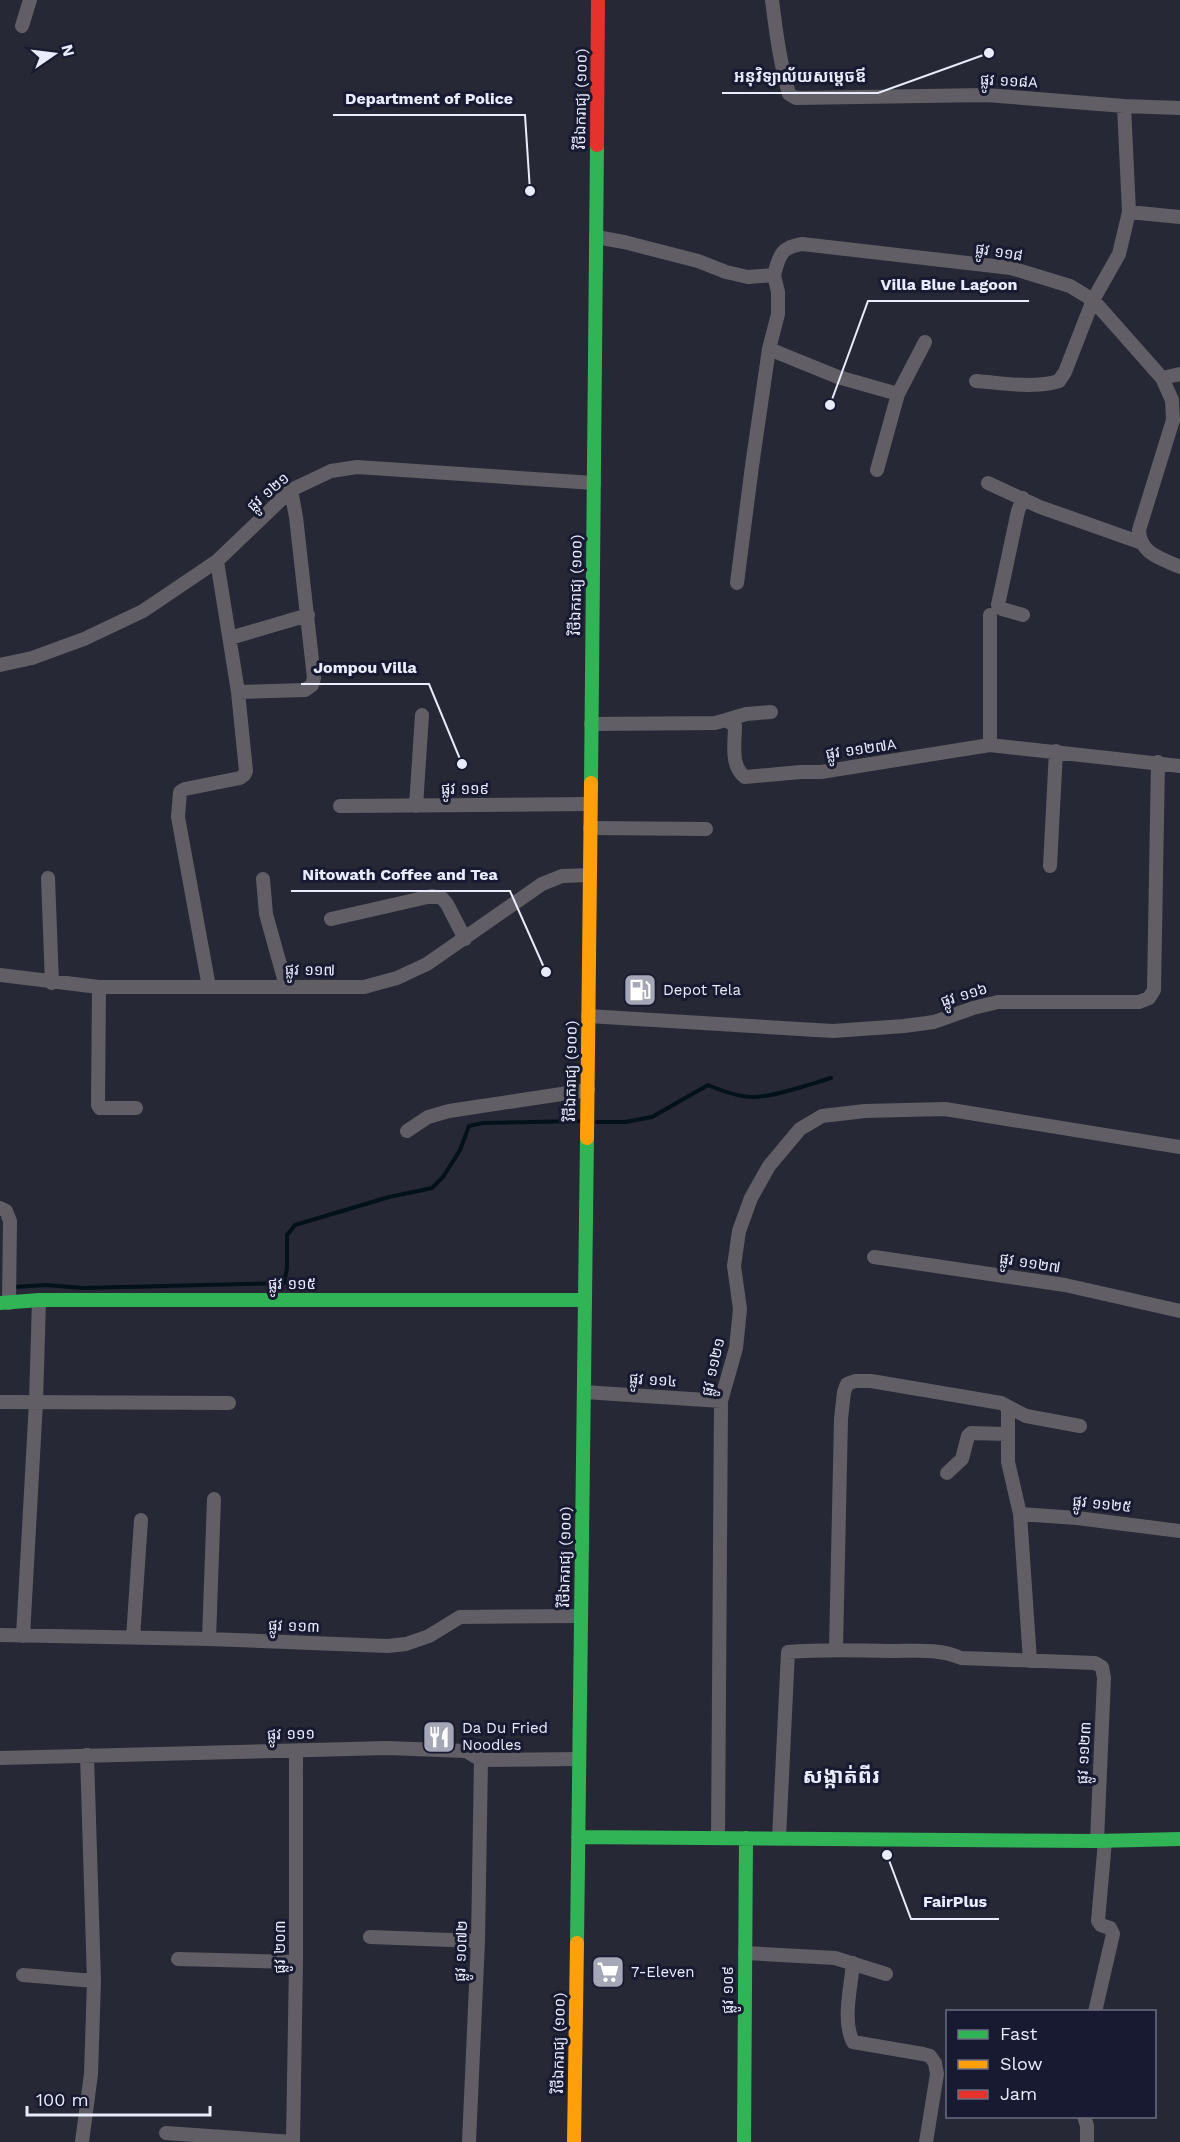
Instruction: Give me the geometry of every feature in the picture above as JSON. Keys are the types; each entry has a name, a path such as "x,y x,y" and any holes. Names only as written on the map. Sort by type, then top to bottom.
{"main road":[{"name":"វិថីឯករាជ្យ (១០០)","path":"574,2142 588,1090 598,0"},
{"name":"ផ្លូវ ១១៥","path":"4,1303 39,1300 585,1300"},
{"path":"578,1837 1101,1841 1180,1839"},
{"name":"ផ្លូវ ១០៩","path":"744,2142 746,1838"}],"street":[{"path":"22,26 30,0"},
{"name":"ផ្លូវ ១១៨A","path":"772,0 784,76 789,94 796,98 986,95 1180,108"},
{"path":"976,381 1035,385 1059,381 1065,372 1093,300 1119,254 1129,212 1124,106"},
{"path":"1129,212 1180,218"},
{"path":"596,237 698,261 726,272 748,277 774,275 778,292 778,314 769,349 737,584"},
{"name":"ផ្លូវ ១១៨","path":"774,275 779,256 790,246 802,244 1011,268 1070,286 1093,300 1162,378 1172,400 1173,420 1139,530 1139,542"},
{"path":"877,470 898,394 925,342"},
{"path":"769,349 838,377 898,394"},
{"path":"1162,378 1180,374"},
{"name":"ផ្លូវ ១២១","path":"0,665 32,658 84,639 143,611 217,561 291,490 331,471 357,467 594,483"},
{"path":"988,483 1040,507 1139,542 1147,551 1180,567"},
{"path":"238,692 305,690 312,685 314,678 291,490"},
{"path":"1023,498 1018,511 998,605 1002,609 1023,615"},
{"path":"209,987 178,817 178,799 180,792 185,789 240,778 246,771 238,692 217,561"},
{"path":"230,638 308,615"},
{"path":"990,615 990,745"},
{"path":"591,724 715,723 746,714 771,712"},
{"path":"416,806 422,715"},
{"name":"ផ្លូវ ១១២៧A","path":"726,720 735,726 736,765 738,772 745,777 821,772 990,745 1180,766"},
{"path":"1050,866 1056,752"},
{"name":"ផ្លូវ ១១៦","path":"588,1016 833,1031 934,1022 998,1002 1139,1002 1149,998 1154,990 1158,762"},
{"name":"ផ្លូវ ១១៩","path":"340,806 590,804"},
{"path":"590,828 706,829"},
{"name":"ផ្លូវ ១១៧","path":"0,975 99,987 364,987 397,978 427,964 542,884 562,876 590,875"},
{"path":"48,878 52,983"},
{"path":"263,879 266,914 286,986"},
{"path":"331,920 432,896 442,898 447,904 465,939"},
{"path":"99,987 98,1105 100,1108 136,1108"},
{"path":"407,1131 428,1117 449,1111 588,1090"},
{"name":"ផ្លូវ ១១២១","path":"718,1838 721,1401 736,1348 740,1309 734,1266 739,1231 751,1198 769,1166 800,1129 822,1116 865,1111 945,1109 1180,1147"},
{"path":"0,1208 6,1211 10,1221 4,1303"},
{"name":"ផ្លូវ ១១២៧","path":"874,1257 1065,1285 1180,1311"},
{"path":"23,1636 36,1402 39,1300"},
{"path":"836,1649 842,1419 844,1392 847,1384 855,1381 871,1381 1001,1403 1026,1416 1080,1426"},
{"name":"ផ្លូវ ១១៤","path":"584,1392 721,1401"},
{"path":"0,1402 229,1403"},
{"path":"779,1838 788,1652 836,1649 932,1651 949,1653 961,1658 1030,1661 1020,1514 1008,1462 1008,1407"},
{"path":"947,1473 962,1459 970,1433 1007,1434"},
{"path":"209,1640 214,1500"},
{"name":"ផ្លូវ ១១២៥","path":"1020,1514 1089,1519 1180,1531"},
{"path":"133,1638 141,1521"},
{"name":"ផ្លូវ ១១៣","path":"0,1635 388,1646 406,1644 429,1636 460,1617 581,1616"},
{"name":"ផ្លូវ ១១២៣","path":"1030,1661 1095,1663 1102,1667 1104,1678 1098,1921 1101,1925 1110,1928 1113,1934 1095,2010"},
{"name":"ផ្លូវ ១១១","path":"0,1758 387,1748 466,1751 481,1760 579,1759"},
{"name":"ផ្លូវ ២០៣","path":"293,2142 297,1962 296,1751"},
{"path":"82,2142 91,2074 94,1981 87,1755"},
{"name":"ផ្លូវ ១០៧២","path":"470,2142 478,1941 481,1760"},
{"path":"370,1937 478,1941"},
{"path":"745,1953 835,1958 886,1974"},
{"path":"177,1959 297,1962"},
{"path":"853,1963 848,2018 848,2030 853,2042 930,2056 935,2063 937,2074 926,2142"},
{"path":"23,1975 94,1981"},
{"path":"1085,2118 1087,2142"},
{"path":"166,2133 293,2142"}],"waterway":[{"path":"597,1122 625,1122 652,1117 708,1085 736,1095 753,1097 782,1093 831,1078"},
{"path":"13,1287 46,1285 83,1288 284,1283 287,1268 287,1235 295,1225 389,1197 432,1188 443,1177 460,1150 469,1126 483,1123 580,1121"}],"traffic: fast":[{"path":"591,783 597,145"},
{"path":"577,1943 587,1138"},
{"path":"0,1303 39,1300 585,1300"},
{"path":"578,1837 1097,1841 1180,1839"},
{"path":"744,2142 746,1838"}],"traffic: slow":[{"path":"587,1138 591,783"},
{"path":"574,2142 577,1943"}],"traffic: jam":[{"path":"597,145 598,0"}],"place":[{"name":"អនុវិទ្យាល័យសម្តេចឪ","path":"989,53"},
{"name":"Department of Police","path":"530,191"},
{"name":"Villa Blue Lagoon","path":"830,405"},
{"name":"Jompou Villa","path":"462,764"},
{"name":"Nitowath Coffee and Tea","path":"546,972"},
{"name":"Depot Tela","path":"640,990"},
{"name":"Da Du Fried Noodles","path":"439,1737"},
{"name":"FairPlus","path":"887,1855"},
{"name":"7-Eleven","path":"608,1972"}],"district":[{"name":"សង្កាត់ពីរ","path":"841,1775"}]}
